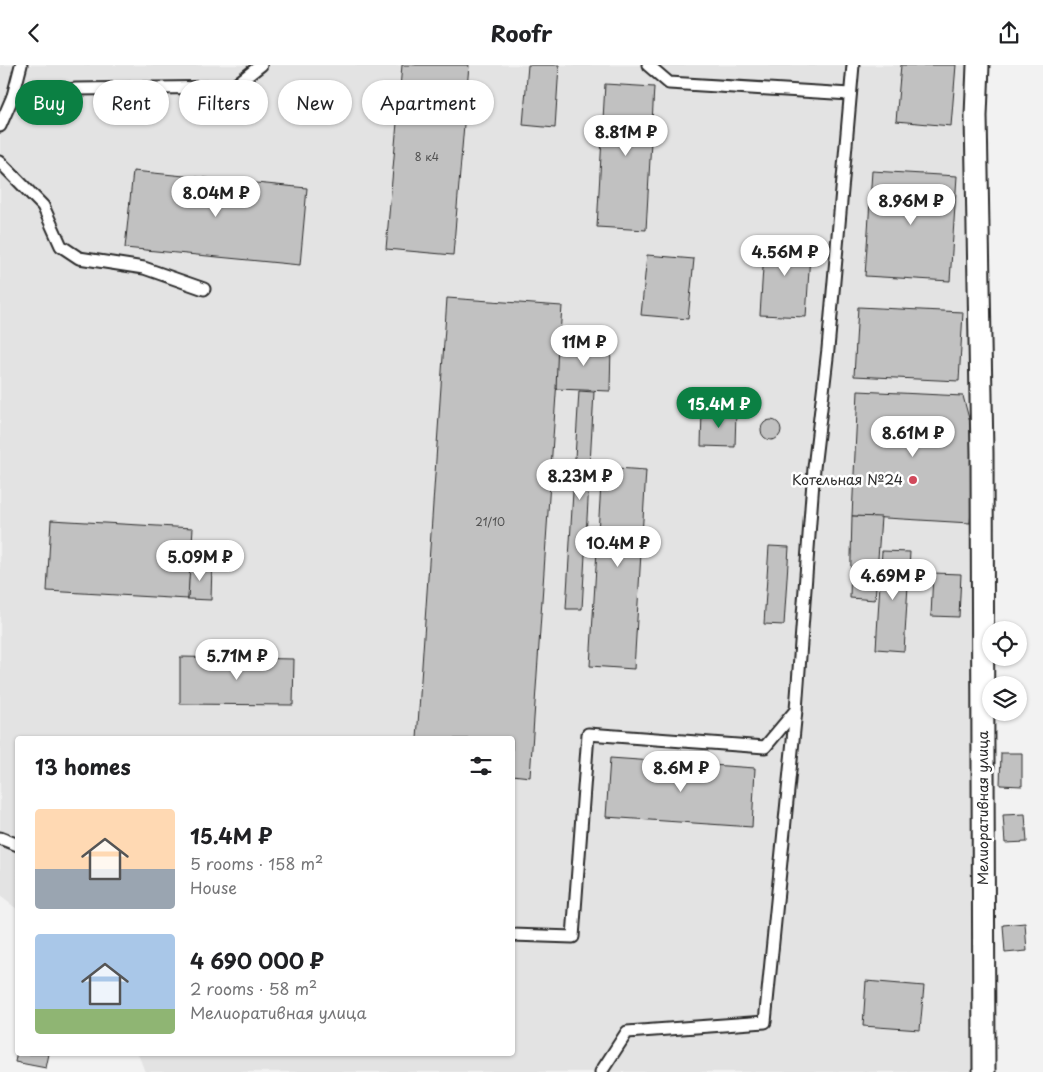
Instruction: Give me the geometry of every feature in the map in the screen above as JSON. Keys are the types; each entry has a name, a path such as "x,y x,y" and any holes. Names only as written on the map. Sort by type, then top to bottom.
{"street":[{"name":"Мелиоративная улица","path":"978,65 976,116 982,453 984,1072"}],"lane":[{"path":"0,126 13,97 22,65"},
{"path":"13,97 76,89 233,87 260,65"},
{"path":"648,65 669,83 850,94"},
{"path":"601,1072 627,1032 765,1022 796,710 814,468 828,349 853,65"},
{"path":"0,162 44,206 61,246 79,258 144,268 204,289"},
{"path":"515,935 573,937 588,734 765,747 796,710"},
{"path":"0,837 15,844"}],"shaded area":[{"path":"0,65 973,65 979,1072 145,1072 139,1056 515,1056 515,736 15,736 15,907 0,896"}],"building":[{"path":"402,65 469,65 468,80 401,80"},
{"path":"528,65 559,65 555,128 523,125"},
{"path":"901,65 956,65 951,126 896,121"},
{"path":"605,84 654,87 646,230 597,227"},
{"path":"397,125 464,125 453,255 386,249"},
{"path":"133,171 307,188 300,265 125,248"},
{"path":"872,171 957,176 950,281 865,276"},
{"path":"765,236 811,239 806,317 760,315"},
{"path":"647,255 694,259 688,319 641,315"},
{"path":"447,298 562,306 530,777 515,775 515,736 417,736"},
{"path":"858,307 963,312 959,381 854,376"},
{"path":"558,342 611,344 610,391 556,389"},
{"path":"579,391 594,392 582,609 566,609"},
{"name":"Котельная №24","path":"858,391 963,396 976,445 970,523 852,516"},
{"path":"702,411 736,411 735,447 701,446"},
{"path":"771,420 778,423 781,430 778,437 771,440 764,437 761,430 764,423"},
{"path":"602,467 646,470 634,669 590,666"},
{"path":"852,516 881,517 875,600 850,598"},
{"path":"51,520 193,528 188,599 47,591"},
{"path":"769,546 789,547 784,625 764,624"},
{"path":"882,551 910,552 904,651 876,649"},
{"path":"190,563 212,564 211,600 188,599"},
{"path":"933,573 961,574 959,617 931,616"},
{"path":"180,657 294,659 293,705 180,704"},
{"path":"1001,753 1022,753 1022,786 1000,785"},
{"path":"610,758 755,768 752,827 606,817"},
{"path":"1025,814 1027,842 1005,843 1003,815"},
{"path":"1025,923 1027,951 1005,953 1003,925"},
{"path":"866,981 924,986 920,1030 863,1026"},
{"path":"16,1056 49,1056 46,1068 15,1062"}],"place":[{"name":"Котельная №24","path":"913,480"}]}
